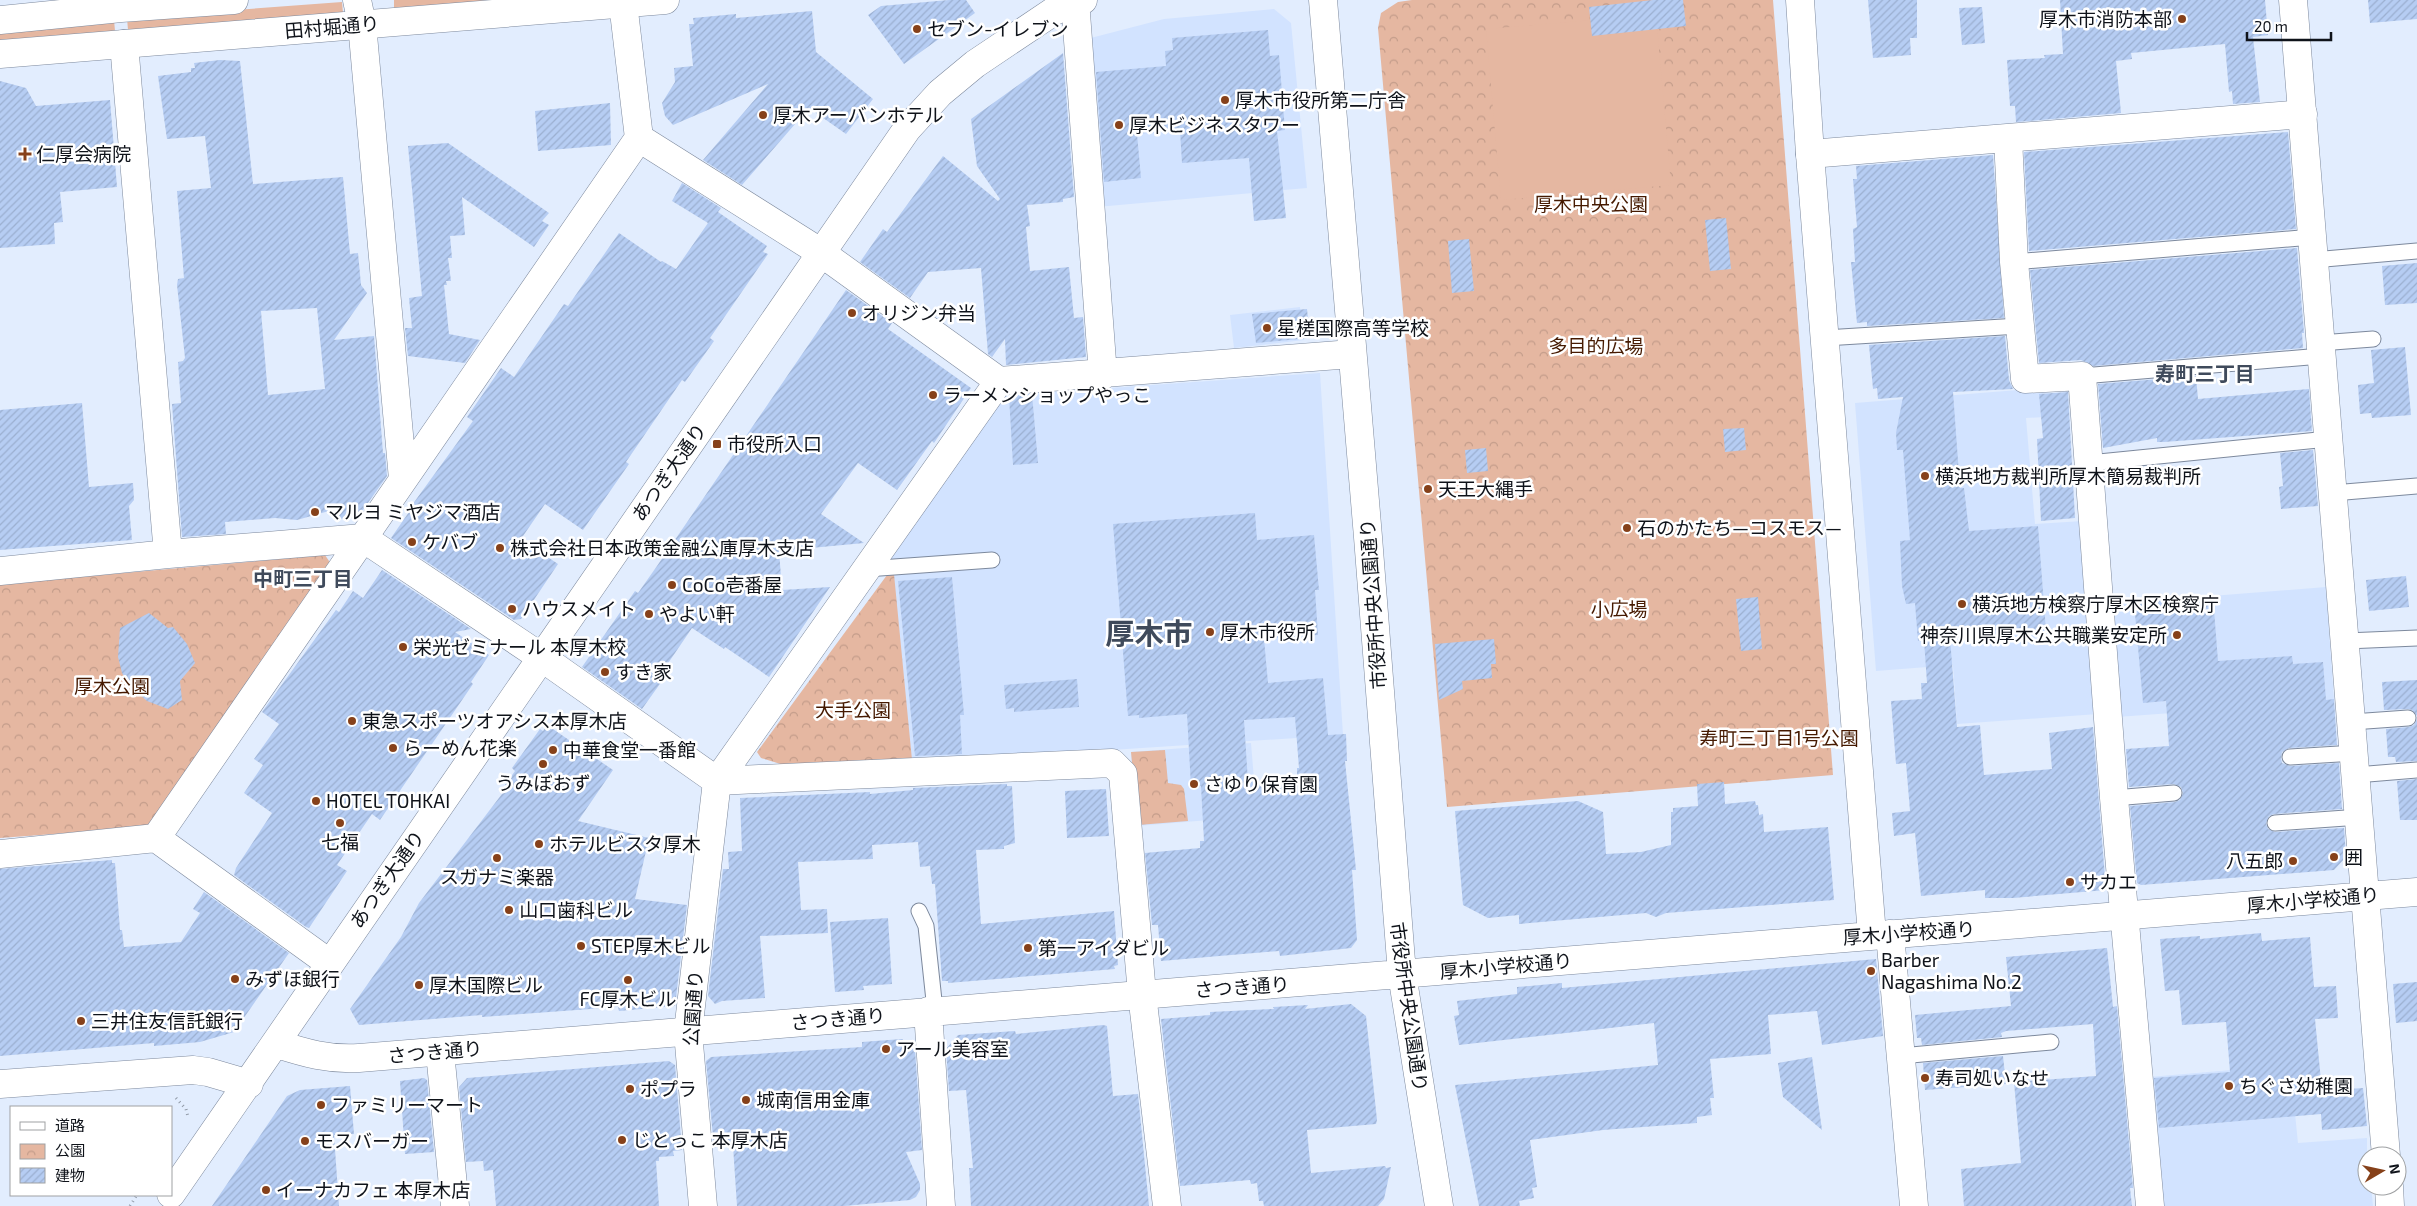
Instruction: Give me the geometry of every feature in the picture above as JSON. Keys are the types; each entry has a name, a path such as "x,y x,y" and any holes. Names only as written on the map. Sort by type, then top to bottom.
{"street":[{"path":"0,20 113,5 234,0"},
{"name":"田村堀通り","path":"0,54 124,44 360,12 664,0"},
{"name":"市役所中央公園通り","path":"1323,0 1402,974 1439,1206"},
{"path":"1800,0 1825,338 1881,935 1901,1056 1914,1206"},
{"path":"2293,0 2385,1146"},
{"path":"156,838 639,138 623,3"},
{"path":"1066,3 1103,375"},
{"name":"あつぎ大通り","path":"172,1193 277,1044 329,963 906,129 940,93 975,64 1066,3"},
{"path":"360,12 403,479"},
{"path":"124,44 168,554"},
{"path":"1810,154 2303,114"},
{"path":"639,138 820,252 999,381 1103,375 1352,354"},
{"path":"2008,138 2014,262 2025,379 2082,376 2114,798 2150,1206"},
{"path":"717,781 999,381"},
{"path":"0,571 168,554 363,538 540,657 717,781 1112,763 1123,774 1142,994 1167,1206"},
{"name":"公園通り","path":"703,1206 688,1032 717,781"},
{"path":"0,854 156,838 329,963"},
{"name":"厚木小学校通り","path":"1402,974 2417,892"},
{"name":"さつき通り","path":"277,1044 314,1056 336,1060 1402,974"},
{"path":"931,1011 941,1206"},
{"path":"440,1052 455,1206"},
{"path":"0,1084 193,1070 208,1072 249,1084"}],"lane":[{"path":"2014,262 2313,248 2417,251"},
{"path":"1825,338 2019,326"},
{"path":"2082,376 2320,349 2373,339"},
{"path":"2089,463 2328,439"},
{"path":"2333,493 2417,486"},
{"path":"866,569 992,560"},
{"path":"2346,642 2417,638"},
{"path":"2352,722 2408,718"},
{"path":"2290,757 2417,770"},
{"path":"2114,798 2174,793"},
{"path":"2275,823 2360,816"},
{"path":"919,911 926,926 931,1011"},
{"path":"1901,1056 2051,1042"}],"shaded area":[{"path":"1274,9 1291,23 1307,188 1097,207 1083,40 1164,19"},
{"name":"星槎国際高等学校","path":"1300,307 1304,340 1234,348 1230,315"},
{"path":"1320,373 1343,735 911,763 893,575 871,576 998,396"},
{"path":"2043,388 2045,417 2026,418 2035,524 2083,521 2098,714 1957,724 1953,665 1876,671 1855,403"},
{"path":"2326,587 2334,701 2117,717 2109,604"},
{"name":"さゆり保育園","path":"1251,743 1257,816 1137,826 1131,752"},
{"path":"2290,1065 2298,1143 2367,1138 2367,1146 2357,1146 2357,1196 2372,1196 2373,1206 2160,1206 2149,1077"}],"green space":[{"path":"394,0 499,0 394,9"},
{"name":"厚木中央公園","path":"1412,0 1773,0 1833,775 1447,807 1378,28 1381,13 1398,2"},
{"path":"342,2 343,13 128,30 127,18"},
{"path":"1656,15 1671,185 1501,200 1486,29"},
{"path":"114,20 115,31 0,40 0,29"},
{"name":"厚木公園","path":"325,555 331,564 147,827 0,838 0,584"},
{"name":"大手公園","path":"894,574 912,760 787,766 761,758 757,752 887,575"},
{"path":"1165,750 1168,783 1181,785 1184,789 1188,821 1138,825 1131,752"}],"building":[{"path":"966,0 975,13 904,64 868,15 881,6"},
{"path":"1653,0 1683,0 1686,26 1592,36 1589,7"},
{"path":"1868,0 1917,0 1917,38 1910,38 1911,55 1873,58"},
{"path":"2060,0 2265,0 2268,35 2253,37 2260,102 2233,104 2232,91 2229,92 2225,44 2131,53 2132,59 2116,61 2121,113 2016,122 2015,106 2010,106 2007,60 2045,58 2044,55 2063,54"},
{"path":"2368,0 2417,0 2417,19 2370,23"},
{"path":"1982,7 1985,43 1962,45 1959,8"},
{"path":"812,11 816,52 873,99 846,134 809,108 742,185 703,160 768,84 673,125 665,116 662,103 675,82 674,68 693,66 689,24 694,24 693,18 736,14 736,18"},
{"name":"厚木市役所第二庁舎","path":"1268,30 1270,56 1279,55 1285,130 1277,131 1286,218 1254,221 1249,158 1182,163 1180,130 1137,134 1141,178 1104,182 1096,72 1166,66 1165,51 1173,50 1172,38"},
{"path":"1063,53 1074,197 1063,199 1063,202 1027,205 1030,226 1026,227 1030,271 1069,267 1074,318 1083,317 1086,357 1006,365 1005,339 992,357 988,354 981,268 928,272 910,298 860,262 883,229 887,232 943,156 998,201 1000,199 977,166 971,119"},
{"path":"220,60 240,61 253,184 343,177 350,254 358,253 361,285 367,293 334,340 374,336 383,453 385,453 387,476 358,517 338,519 336,509 297,520 275,518 225,522 226,534 182,537 172,404 181,403 178,362 183,361 185,358 177,285 178,279 184,278 177,191 211,188 205,136 167,139 158,76 191,72 191,68 195,68 194,63","holes":["317,308 325,389 268,395 261,311"]},
{"name":"仁厚会病院","path":"0,81 26,88 36,106 110,100 117,187 60,192 63,222 54,223 55,244 0,248"},
{"path":"610,103 611,145 538,151 535,111"},
{"path":"2288,132 2296,229 2029,251 2024,152"},
{"path":"448,143 549,213 542,221 549,225 534,247 462,197 465,235 450,236 452,258 448,258 451,281 446,281 447,285 444,285 449,334 480,340 465,363 408,356 405,328 412,328 409,298 422,296 408,146"},
{"path":"1993,155 2004,318 1867,326 1867,322 1857,323 1851,262 1855,262 1853,229 1857,227 1853,179 1857,179 1856,166"},
{"path":"682,183 721,208 718,212 767,246 763,252 768,254 710,338 714,341 685,382 682,380 626,462 629,464 583,530 545,504 521,539 558,564 521,619 514,620 391,538 409,512 407,512 473,421 467,417 501,368 514,377 564,304 568,306 619,233 661,262 676,269 708,223 672,201"},
{"path":"1726,218 1731,269 1710,271 1705,220"},
{"path":"1469,239 1474,291 1452,293 1448,241"},
{"path":"2297,248 2304,333 2302,333 2303,348 2093,366 2081,360 2039,363 2030,270"},
{"path":"2417,263 2417,303 2385,305 2382,266"},
{"path":"846,290 892,323 888,329 971,388 934,443 932,441 897,490 858,463 821,514 864,543 779,551 782,590 830,587 769,677 725,647 724,649 692,628 658,678 662,681 642,709 582,667 635,591 638,593 657,566"},
{"name":"星槎国際高等学校","path":"1307,309 1310,338 1256,343 1252,314"},
{"path":"2005,336 2009,380 2013,389 1953,392 1960,488 1964,488 1969,531 2038,526 2046,631 1950,638 1957,727 1980,725 1984,775 2052,769 2049,733 2093,727 2106,890 2013,898 1985,898 1985,890 1921,896 1915,833 1894,836 1892,813 1910,811 1906,763 1896,764 1891,701 1922,699 1921,683 1927,683 1924,640 1918,641 1915,603 1906,604 1902,586 1900,541 1910,540 1903,450 1897,450 1896,433 1903,397 1878,399 1877,388 1873,389 1869,345"},
{"path":"2405,347 2411,415 2372,418 2371,413 2360,414 2358,385 2374,383 2371,350"},
{"path":"2196,376 2198,399 2309,389 2312,431 2164,442 2157,442 2157,438 2103,448 2098,384"},
{"path":"2068,392 2075,518 2041,521 2037,439 2043,438 2039,394"},
{"path":"1032,394 1038,463 1013,465 1009,396"},
{"path":"82,403 89,487 133,483 134,500 129,506 132,540 0,550 0,410"},
{"path":"1744,428 1746,450 1725,452 1723,429"},
{"path":"1486,448 1488,471 1467,473 1465,450"},
{"path":"2313,450 2318,506 2281,509 2279,487 2283,486 2280,453"},
{"path":"1255,513 1257,540 1314,535 1319,590 1315,590 1318,635 1264,639 1268,683 1323,678 1328,735 1346,734 1347,761 1345,761 1356,870 1352,870 1357,940 1351,948 1280,956 1279,951 1161,961 1158,925 1152,925 1145,853 1200,848 1200,841 1204,841 1201,786 1191,787 1187,714 1139,718 1139,715 1128,716 1113,524","holes":["1295,717 1299,768 1297,768 1297,779 1248,782 1244,720"]},
{"path":"382,570 471,629 455,632 489,655 471,682 473,684 380,820 372,814 337,865 347,871 309,928 234,875 236,868 272,813 244,793 263,765 254,759 279,724 262,712 336,610 339,612 353,591 363,598"},
{"path":"2406,576 2409,607 2369,611 2366,580"},
{"path":"952,577 964,715 960,715 962,754 915,756 898,581"},
{"path":"1758,597 1762,649 1741,651 1736,599"},
{"path":"2213,597 2218,661 2292,656 2293,664 2323,662 2326,700 2334,699 2337,745 2289,748 2282,752 2281,758 2282,763 2290,766 2339,763 2342,809 2274,814 2269,816 2266,823 2268,829 2275,832 2344,828 2346,857 2334,870 2141,885 2137,883 2130,806 2175,802 2180,800 2183,793 2181,787 2174,784 2129,787 2126,749 2169,746 2166,701 2143,703 2134,603"},
{"path":"149,613 168,628 173,627 187,644 195,663 180,681 182,700 168,709 147,701 131,687 122,673 118,657 120,628"},
{"path":"1494,639 1496,664 1491,664 1492,678 1462,681 1463,689 1439,700 1435,644"},
{"path":"1077,679 1079,707 1014,712 1014,708 1006,709 1004,685"},
{"path":"2417,680 2417,716 2412,710 2408,709 2384,710 2382,682"},
{"path":"2417,719 2417,761 2396,762 2395,757 2388,757 2386,729 2409,727 2414,725"},
{"path":"547,725 613,770 578,821 649,838 635,899 687,905 675,1006 619,1011 618,1007 482,1017 482,1015 359,1025 350,1009 401,937 419,903 508,786 505,785 515,771 512,768 540,729 543,731"},
{"path":"2417,779 2417,820 2400,820 2397,781"},
{"path":"1724,782 1725,804 1755,801 1756,805 1758,805 1759,815 1763,814 1764,832 1828,827 1834,900 1666,913 1656,917 1646,913 1519,924 1519,915 1488,918 1463,905 1455,811 1578,801 1603,812 1606,854 1641,852 1671,845 1671,812 1673,812 1673,808 1698,806 1697,784"},
{"path":"1007,784 1007,786 1012,786 1015,843 1004,846 1004,849 976,850 981,924 1114,911 1118,965 1114,966 1115,969 948,983 948,981 942,981 935,884 932,884 930,866 920,867 918,842 872,845 873,859 798,862 801,910 827,909 828,933 760,936 765,998 722,1001 715,1004 708,996 723,869 729,869 728,852 742,851 740,798 870,792 870,794 913,790 913,788"},
{"path":"1106,789 1109,836 1067,838 1065,791"},
{"path":"112,860 112,863 115,863 120,930 122,930 124,947 181,942 200,913 193,909 204,892 289,953 234,1032 200,1042 154,1046 154,1043 0,1056 0,869"},
{"path":"888,918 892,984 863,986 864,990 835,992 830,922"},
{"path":"2261,933 2262,941 2310,937 2314,987 2336,986 2338,1018 2315,1019 2322,1091 2363,1088 2367,1126 2322,1130 2321,1114 2159,1128 2154,1078 2230,1072 2226,1022 2182,1025 2179,990 2165,991 2160,939 2200,936 2200,939"},
{"path":"2107,948 2113,1007 2117,1006 2133,1188 2130,1188 2132,1206 1964,1206 1961,1169 2021,1163 2014,1082 2096,1076 2093,1024 2006,1031 2001,1033 2002,1037 1922,1045 1921,1038 1917,1038 1915,1015 2011,1006 2006,957"},
{"path":"1876,959 1883,1036 1822,1045 1817,1011 1768,1015 1771,1054 1710,1059 1714,1098 1710,1098 1712,1115 1697,1117 1697,1123 1603,1130 1530,1140 1537,1187 1532,1188 1534,1198 1519,1201 1520,1206 1479,1206 1455,1085 1658,1065 1654,1023 1459,1045 1454,1016 1459,1015 1457,1001 1517,994 1517,987 1562,983 1562,988"},
{"path":"2417,982 2417,1021 2396,1023 2393,984"},
{"path":"1351,1004 1366,1016 1377,1120 1376,1124 1307,1130 1311,1173 1391,1167 1384,1199 1378,1206 1264,1206 1263,1201 1259,1201 1257,1183 1251,1184 1250,1180 1180,1186 1161,1019 1210,1015 1210,1012 1274,1009 1273,1007 1308,1005 1305,1009"},
{"path":"1107,1026 1113,1096 1138,1094 1149,1206 971,1206 969,1168 973,1168 966,1090 949,1091 946,1049 958,1035 1015,1031 1016,1034"},
{"path":"902,1039 915,1050 922,1150 906,1152 920,1184 920,1190 916,1197 910,1200 844,1206 737,1206 733,1146 714,1148 706,1061 711,1057 862,1047 862,1042"},
{"path":"2003,1056 2006,1084 1925,1090 1923,1063"},
{"path":"1812,1057 1822,1130 1783,1097 1778,1063"},
{"path":"669,1061 675,1065 682,1150 673,1151 674,1156 659,1157 659,1161 656,1161 659,1206 496,1206 493,1170 484,1171 483,1161 466,1162 459,1087 467,1078"},
{"path":"424,1078 427,1080 434,1152 405,1154 400,1081"},
{"path":"350,1086 354,1134 334,1135 339,1206 212,1206 287,1096 300,1090"}],"place":[{"name":"厚木市消防本部","path":"2182,19"},
{"name":"セブン-イレブン","path":"917,29"},
{"name":"厚木市役所第二庁舎","path":"1225,100"},
{"name":"厚木アーバンホテル","path":"763,115"},
{"name":"厚木ビジネスタワー","path":"1119,125"},
{"name":"仁厚会病院","path":"25,154"},
{"name":"オリジン弁当","path":"852,313"},
{"name":"星槎国際高等学校","path":"1267,328"},
{"name":"ラーメンショップやっこ","path":"933,395"},
{"name":"市役所入口","path":"717,444"},
{"name":"横浜地方裁判所厚木簡易裁判所","path":"1925,476"},
{"name":"天王大縄手","path":"1428,489"},
{"name":"マルヨ ミヤジマ酒店","path":"315,512"},
{"name":"石のかたち—コスモス—","path":"1627,528"},
{"name":"ケバブ","path":"412,542"},
{"name":"株式会社日本政策金融公庫厚木支店","path":"500,548"},
{"name":"CoCo壱番屋","path":"672,585"},
{"name":"横浜地方検察庁厚木区検察庁","path":"1962,604"},
{"name":"ハウスメイト","path":"512,609"},
{"name":"やよい軒","path":"649,614"},
{"name":"厚木市役所","path":"1210,632"},
{"name":"神奈川県厚木公共職業安定所","path":"2177,635"},
{"name":"栄光ゼミナール 本厚木校","path":"403,647"},
{"name":"すき家","path":"605,672"},
{"name":"東急スポーツオアシス本厚木店","path":"352,721"},
{"name":"らーめん花楽","path":"393,748"},
{"name":"中華食堂一番館","path":"553,750"},
{"name":"うみぼおず","path":"543,764"},
{"name":"さゆり保育園","path":"1194,784"},
{"name":"HOTEL TOHKAI","path":"316,801"},
{"name":"七福","path":"340,823"},
{"name":"ホテルビスタ厚木","path":"539,844"},
{"name":"囲","path":"2334,857"},
{"name":"スガナミ楽器","path":"497,858"},
{"name":"八五郎","path":"2293,861"},
{"name":"サカエ","path":"2070,882"},
{"name":"山口歯科ビル","path":"509,910"},
{"name":"STEP厚木ビル","path":"581,946"},
{"name":"第一アイダビル","path":"1028,948"},
{"name":"Barber Nagashima No.2","path":"1871,971"},
{"name":"みずほ銀行","path":"235,979"},
{"name":"FC厚木ビル","path":"628,980"},
{"name":"厚木国際ビル","path":"419,985"},
{"name":"三井住友信託銀行","path":"81,1021"},
{"name":"アール美容室","path":"886,1049"},
{"name":"寿司処いなせ","path":"1925,1078"},
{"name":"ちぐさ幼稚園","path":"2229,1086"},
{"name":"ポプラ","path":"630,1089"},
{"name":"城南信用金庫","path":"746,1100"},
{"name":"ファミリーマート","path":"321,1105"},
{"name":"じとっこ 本厚木店","path":"622,1140"},
{"name":"モスバーガー","path":"305,1141"},
{"name":"イーナカフェ 本厚木店","path":"266,1190"}],"district":[{"name":"寿町三丁目","path":"2205,374"},
{"name":"中町三丁目","path":"303,579"},
{"name":"厚木市","path":"1149,634"}],"park label":[{"name":"多目的広場","path":"1596,346"},
{"name":"小広場","path":"1619,609"},
{"name":"寿町三丁目1号公園","path":"1779,738"}]}
